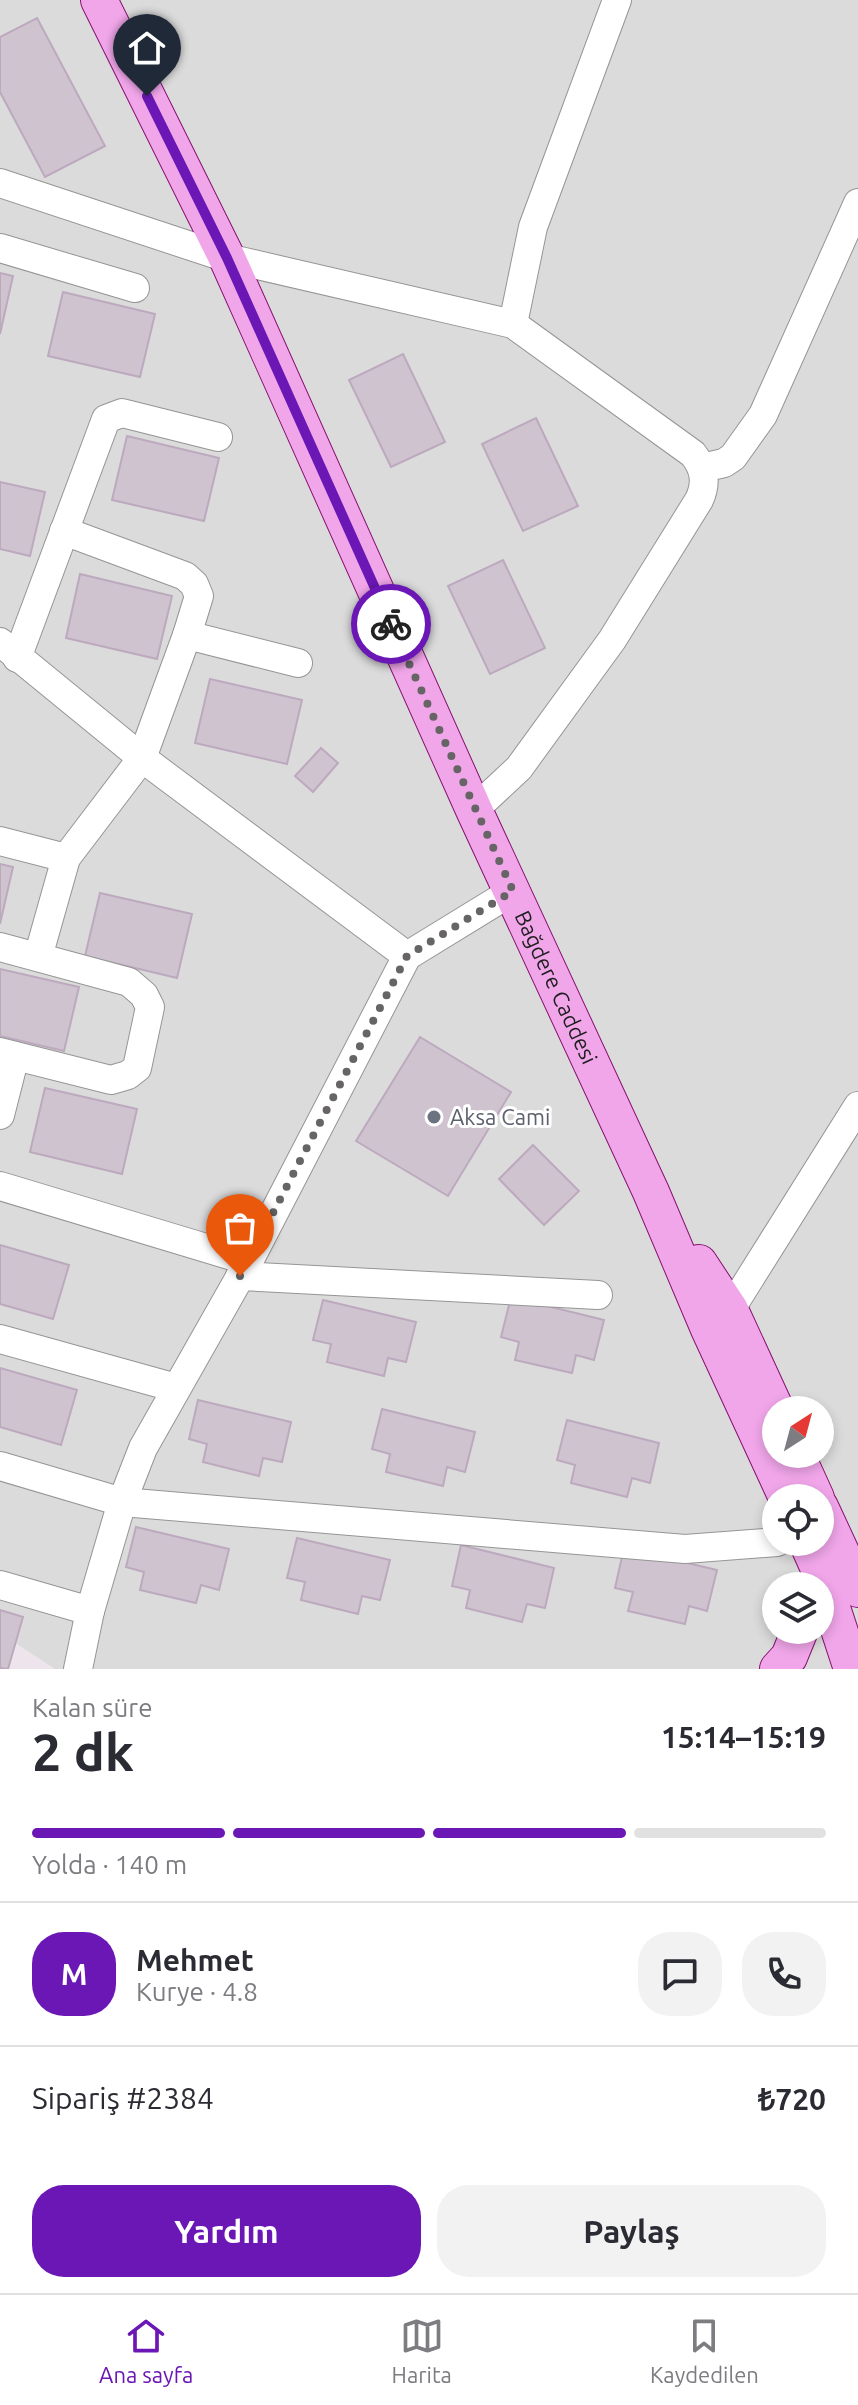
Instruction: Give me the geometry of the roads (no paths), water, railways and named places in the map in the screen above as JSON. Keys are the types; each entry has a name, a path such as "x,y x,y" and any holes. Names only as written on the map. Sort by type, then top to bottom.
{"main road":[{"name":"Bağdere Caddesi","path":"99,0 227,258 474,810 651,1192 720,1319 767,1396"},
{"name":"Bağdere Caddesi","path":"720,1319 782,1484"},
{"path":"834,1537 858,1589"},
{"path":"814,1566 852,1669"},
{"path":"778,1669 789,1657 794,1644"}],"street":[{"path":"513,324 533,227 617,0"},
{"path":"0,183 227,258 513,324 693,454 702,468 704,484 699,500 612,640 519,768 474,810"},
{"path":"702,468 733,457 763,415 858,203"},
{"path":"0,248 135,288"},
{"path":"218,437 122,413 111,415 102,424 64,531 8,650 142,758 407,956"},
{"path":"38,957 66,858 142,758 199,596 190,579 64,531"},
{"path":"187,635 298,663"},
{"path":"0,841 66,858"},
{"path":"78,1669 90,1611 122,1502 143,1448 244,1268 407,956 513,891"},
{"path":"0,947 129,982 144,995 150,1007 137,1068 128,1075 111,1080 8,1054 0,1115"},
{"path":"720,1319 858,1106"},
{"path":"0,1186 244,1268 598,1295"},
{"path":"0,1339 176,1388"},
{"path":"0,1466 122,1502 685,1549 762,1543"},
{"path":"0,1585 90,1611"}],"place":[{"name":"Aksa Cami","path":"434,1117"}]}
